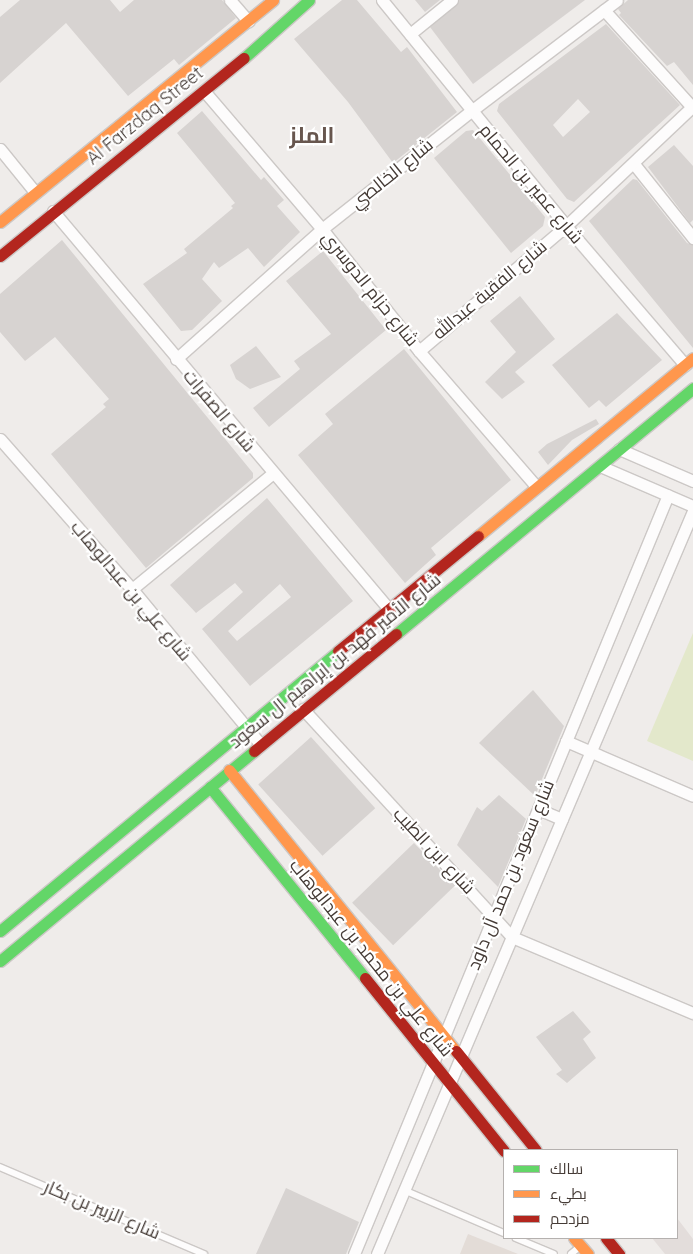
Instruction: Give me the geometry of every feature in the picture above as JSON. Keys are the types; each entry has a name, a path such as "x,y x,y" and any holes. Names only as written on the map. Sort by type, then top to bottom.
{"main road":[{"name":"Al Farzdaq Street","path":"0,222 273,0"},
{"name":"Al Farzdaq Street","path":"0,256 53,211 205,92 309,0"},
{"name":"شارع الأمير فهد بن إبراهيم ال سعود","path":"0,931 247,728 388,608 689,362"},
{"name":"شارع الأمير فهد بن إبراهيم ال سعود","path":"0,961 693,388"},
{"path":"229,770 535,1149"},
{"name":"شارع علي بن محمد بن عبدالوهاب","path":"210,787 503,1150"},
{"path":"607,1239 619,1254"}],"street":[{"path":"230,0 248,21"},
{"name":"شارع عمير بن الحمام","path":"382,0 566,226 689,362"},
{"path":"410,34 452,0"},
{"name":"شارع الخالصي","path":"176,359 322,229 471,111 617,0"},
{"path":"604,10 693,107"},
{"name":"شارع حزام الدوسري","path":"205,92 322,229 419,351 536,486"},
{"name":"شارع الفقية عبدالله","path":"419,351 566,226 693,107"},
{"path":"0,149 35,192"},
{"path":"634,164 693,238"},
{"name":"شارع الصفرات","path":"53,211 272,474 388,608"},
{"name":"شارع علي بن عبدالوهاب","path":"0,439 132,589 261,745"},
{"path":"620,449 693,481"},
{"path":"600,466 693,506"},
{"path":"132,589 272,474"},
{"name":"شارع سعود بن حمد آل داود","path":"354,1254 668,495"},
{"path":"376,1254 693,510"},
{"name":"شارع ابن الطيب","path":"303,709 512,937 693,1013"},
{"path":"566,741 693,796"},
{"path":"538,809 562,819"}],"lane":[{"name":"شارع الزبير بن بكار","path":"0,1167 204,1254"},
{"path":"404,1190 503,1233"},
{"path":"518,1239 554,1254"},
{"path":"571,1254 581,1246"}],"shaded area":[{"path":"678,1219 693,1239 693,1254 665,1254 653,1239 678,1239"},
{"path":"468,1234 518,1254 460,1254"}],"green space":[{"path":"693,633 693,761 647,741"}],"building":[{"path":"20,0 110,0 120,12 134,0 222,0 236,18 179,65 174,59 128,96 66,23 0,83 0,17"},
{"path":"342,0 357,0 401,52 407,47 457,112 393,163 348,102 294,39"},
{"path":"415,0 440,0 425,12"},
{"path":"459,0 585,0 473,84 430,27"},
{"path":"628,0 693,0 693,85 674,62 667,66 619,15 621,13 618,9"},
{"path":"606,24 680,105 574,202 567,199 497,111 499,104","holes":["578,99 590,112 563,137 553,125"]},
{"path":"202,111 261,180 264,177 284,200 277,206 300,232 264,267 248,248 219,268 214,262 202,279 222,301 192,330 181,331 143,284 187,253 184,249 233,208 231,206 235,203 177,133"},
{"path":"473,130 545,217 543,226 511,253 434,158 466,131"},
{"path":"674,145 693,166 693,220 690,223 648,167"},
{"path":"633,179 637,180 687,243 693,245 693,348 589,221"},
{"path":"62,240 253,473 253,478 146,568 51,454 106,407 103,404 109,399 55,337 25,361 0,332 0,294"},
{"path":"323,251 386,330 269,427 253,408 300,369 294,361 331,334 286,281"},
{"path":"520,296 555,339 515,372 525,382 502,399 485,382 516,352 490,321"},
{"path":"617,313 662,360 606,407 599,400 589,408 552,365"},
{"path":"256,346 281,377 250,389 236,379 230,365"},
{"path":"404,349 511,480 431,548 436,555 405,583 298,455 333,424 325,414"},
{"path":"596,419 599,424 572,440 548,465 538,452 547,444"},
{"path":"267,498 353,601 250,686 202,629 243,592 235,583 196,613 170,585","holes":["280,584 291,597 237,641 228,631"]},
{"path":"533,690 564,726 535,796 479,743"},
{"path":"311,737 375,808 322,856 258,785"},
{"path":"499,795 526,819 498,887 457,845 477,807 482,811"},
{"path":"414,843 455,885 393,945 352,903"},
{"path":"573,1011 591,1032 583,1039 596,1058 567,1083 556,1074 562,1070 536,1037"},
{"path":"286,1188 359,1222 346,1254 256,1254"}],"traffic: fast":[{"path":"244,58 309,0"},
{"path":"396,634 693,388"},
{"path":"0,931 338,651"},
{"path":"0,961 254,751"},
{"path":"210,787 365,978"}],"traffic: slow":[{"path":"0,222 273,0"},
{"path":"478,536 693,358"},
{"path":"229,770 456,1051"},
{"path":"575,1239 588,1254"}],"traffic: jam":[{"path":"0,256 244,58"},
{"path":"338,651 478,536"},
{"path":"254,751 396,634"},
{"path":"365,978 503,1150"},
{"path":"456,1051 535,1149"},
{"path":"607,1239 619,1254"}],"district":[{"name":"الملز","path":"312,136"}]}
